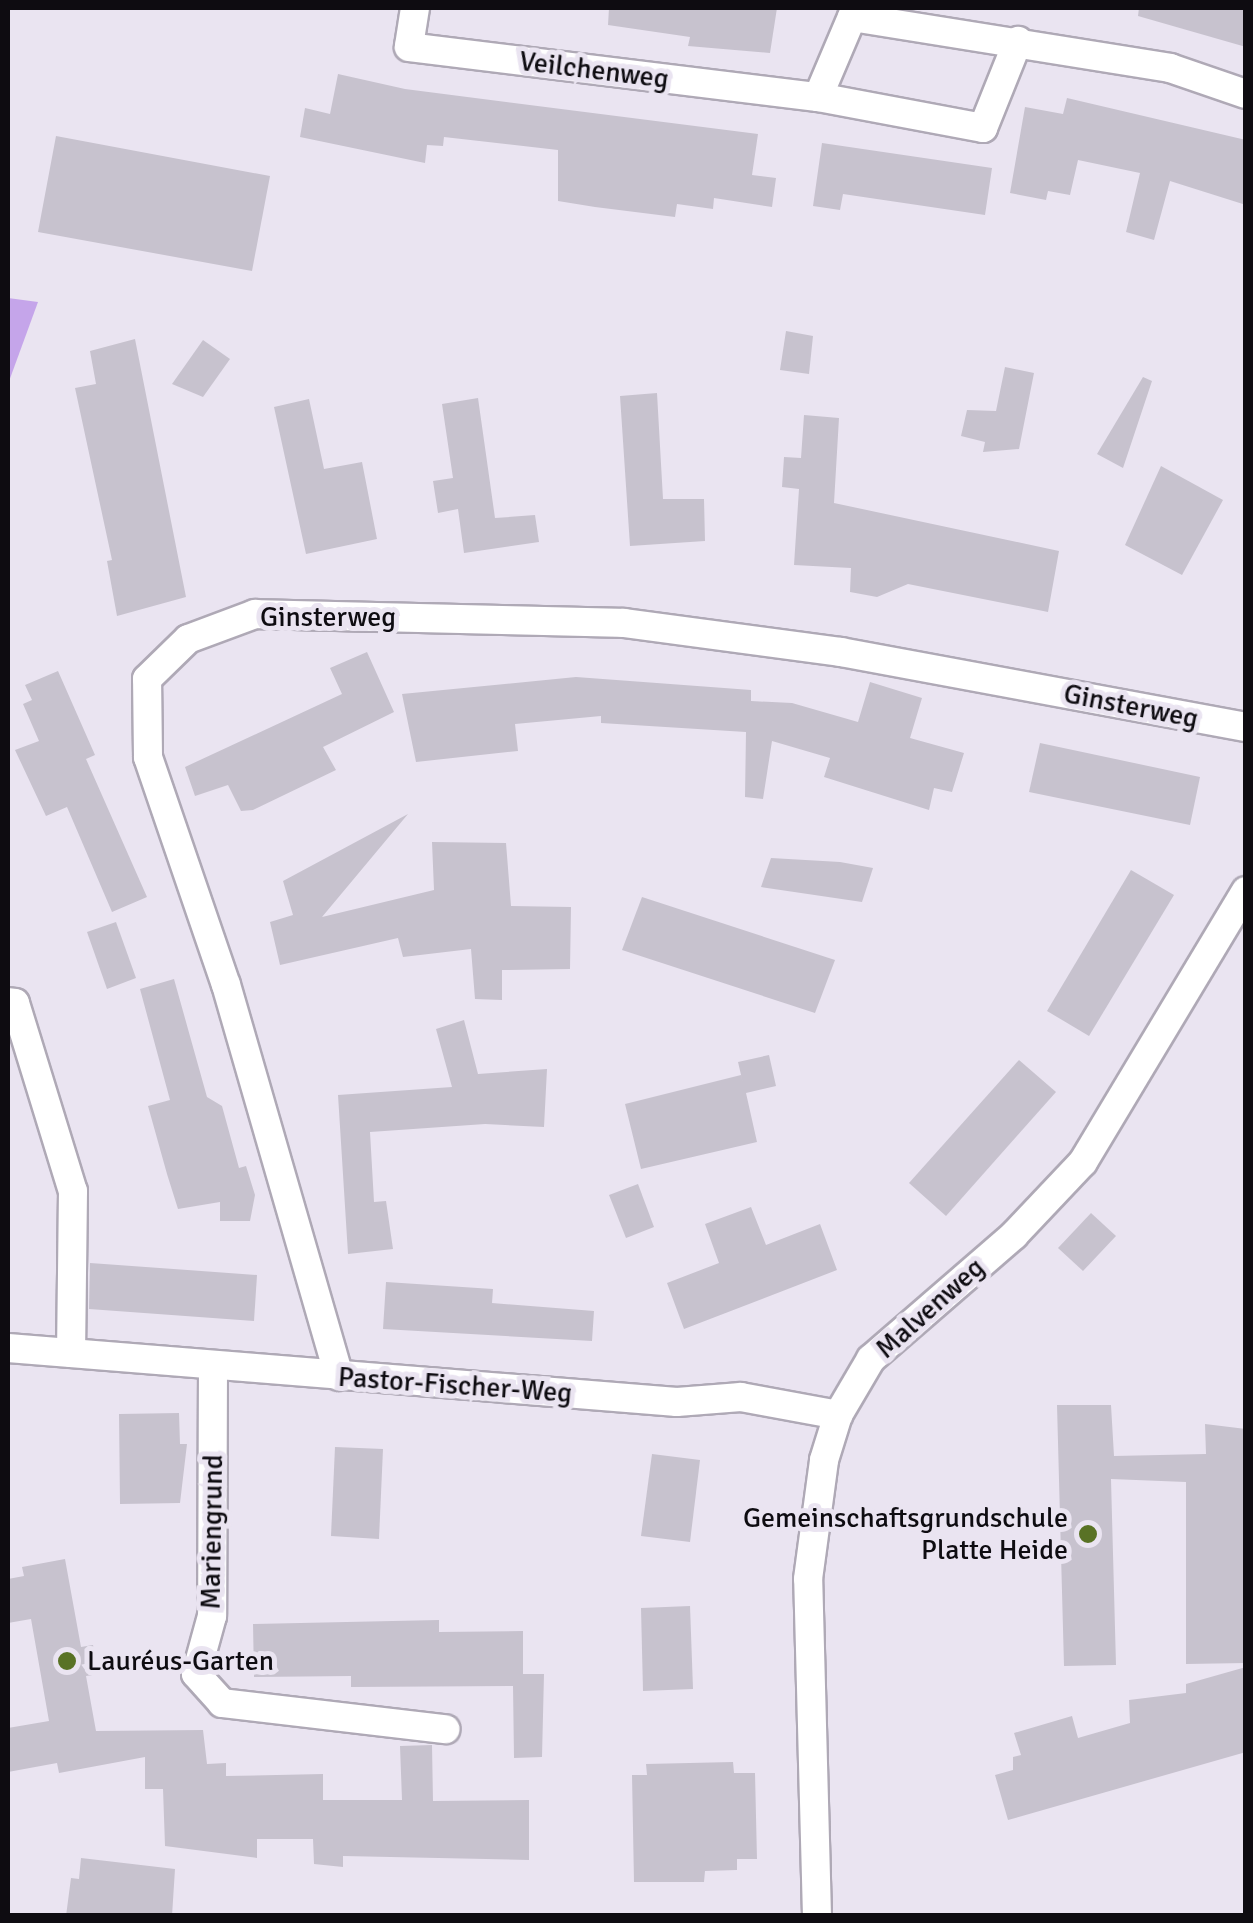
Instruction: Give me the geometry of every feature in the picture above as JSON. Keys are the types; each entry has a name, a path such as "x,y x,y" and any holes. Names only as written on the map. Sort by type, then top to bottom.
{"street":[{"name":"Veilchenweg","path":"416,8 409,46 818,98 983,128 1018,41"},
{"path":"818,98 852,17 1170,68 1246,94"},
{"name":"Ginsterweg","path":"339,1376 226,985 148,757 148,680 188,640 255,614 624,623 841,652 1246,728"},
{"name":"Malvenweg","path":"817,1916 808,1579 824,1460 838,1415 872,1359 1014,1235 1082,1162 1246,891"},
{"path":"8,1002 14,1003 73,1191 71,1353"},
{"name":"Pastor-Fischer-Weg","path":"8,1348 676,1402 740,1397 838,1415"},
{"name":"Mariengrund","path":"213,1365 212,1616 196,1674 222,1703 445,1728"}],"shaded area":[{"path":"8,298 38,302 8,384"}],"building":[{"path":"609,8 777,8 770,53 688,46 690,37 608,25"},
{"path":"1139,8 1246,8 1246,47 1138,16"},
{"path":"338,74 405,89 758,134 752,175 776,178 772,207 714,198 713,209 677,204 675,217 595,207 558,201 558,150 444,137 443,146 427,145 425,163 300,137 305,108 330,114"},
{"path":"1067,98 1246,140 1246,205 1170,181 1154,240 1126,232 1140,173 1078,160 1070,195 1048,191 1046,200 1010,193 1025,107 1063,114"},
{"path":"56,136 270,176 252,271 38,232"},
{"path":"822,143 992,168 985,215 843,194 840,210 813,206"},
{"path":"786,331 813,336 809,374 780,370"},
{"path":"135,339 186,597 117,616 107,561 112,560 75,388 96,384 90,351"},
{"path":"203,340 230,359 203,397 172,384"},
{"path":"1005,367 1034,373 1019,449 983,452 985,442 961,436 967,410 996,411"},
{"path":"1143,377 1152,381 1123,468 1097,454"},
{"path":"657,393 663,499 704,499 705,541 630,546 620,396"},
{"path":"478,398 495,518 535,515 539,542 464,553 458,509 438,513 433,481 453,478 442,404"},
{"path":"309,399 324,469 362,462 377,539 306,554 274,407"},
{"path":"804,415 839,418 834,503 1059,551 1048,612 908,584 877,597 850,592 851,568 794,565 799,489 782,487 784,457 801,458"},
{"path":"1161,466 1223,500 1182,575 1125,545"},
{"path":"367,652 394,712 323,747 336,770 253,810 241,811 228,785 195,796 185,767 342,694 330,668"},
{"path":"58,671 95,755 86,759 147,897 112,912 67,807 46,816 15,750 39,741 23,704 32,700 25,685"},
{"path":"576,677 751,690 751,701 792,703 858,722 870,682 922,698 910,738 964,753 952,792 934,788 929,810 824,777 830,758 772,741 763,799 745,797 746,732 601,723 601,716 515,724 518,751 416,762 402,694"},
{"path":"1040,743 1200,777 1190,825 1029,792"},
{"path":"408,814 322,917 434,890 432,842 506,843 511,906 571,907 570,969 502,970 502,1000 475,999 471,949 403,957 398,938 280,965 270,922 293,915 283,881"},
{"path":"771,858 873,868 862,902 761,887"},
{"path":"1131,870 1174,895 1089,1036 1047,1011"},
{"path":"642,897 835,960 815,1013 622,950"},
{"path":"116,922 136,978 107,989 87,932"},
{"path":"174,979 207,1097 222,1106 239,1168 246,1166 255,1195 250,1221 220,1221 220,1202 178,1209 167,1174 148,1106 170,1100 140,989"},
{"path":"464,1020 478,1074 547,1069 544,1127 485,1124 370,1132 374,1202 386,1201 393,1249 348,1254 338,1095 452,1087 436,1029"},
{"path":"769,1055 776,1086 746,1093 757,1142 641,1169 625,1104 741,1075 745,1092 738,1062"},
{"path":"1019,1060 1056,1092 946,1216 909,1183"},
{"path":"638,1184 654,1227 626,1238 609,1195"},
{"path":"751,1207 766,1245 820,1224 837,1270 684,1329 667,1283 719,1263 705,1224"},
{"path":"1091,1213 1116,1236 1083,1271 1058,1248"},
{"path":"90,1263 257,1275 254,1321 89,1309"},
{"path":"386,1282 493,1289 492,1303 594,1311 592,1341 383,1329"},
{"path":"1057,1405 1111,1405 1114,1456 1206,1454 1205,1424 1246,1429 1246,1663 1186,1664 1186,1482 1111,1479 1116,1665 1064,1666"},
{"path":"179,1413 180,1444 187,1444 180,1503 120,1504 119,1414"},
{"path":"335,1447 383,1449 379,1539 331,1536"},
{"path":"652,1454 700,1460 690,1542 641,1536"},
{"path":"65,1559 81,1647 93,1645 99,1674 86,1676 96,1731 203,1730 207,1764 226,1763 226,1776 323,1774 323,1800 402,1800 400,1746 432,1745 433,1801 529,1800 529,1860 343,1856 343,1867 314,1864 313,1839 257,1839 257,1858 165,1846 163,1789 145,1789 145,1757 59,1773 57,1763 8,1772 8,1728 49,1721 31,1619 8,1623 8,1579 24,1576 22,1567"},
{"path":"690,1606 693,1689 643,1691 641,1608"},
{"path":"439,1620 439,1632 523,1631 523,1674 544,1674 542,1757 514,1758 513,1686 351,1687 351,1676 254,1677 253,1624"},
{"path":"1246,1667 1246,1752 1008,1820 995,1775 1013,1770 1013,1757 1021,1755 1014,1733 1072,1716 1078,1738 1130,1723 1129,1700 1186,1693 1186,1684"},
{"path":"733,1762 734,1773 755,1773 757,1859 737,1859 737,1870 705,1871 704,1882 634,1882 632,1775 647,1775 646,1764"},
{"path":"81,1858 175,1869 172,1916 66,1916 71,1878 79,1879"}],"place":[{"name":"Gemeinschaftsgrundschule Platte Heide","path":"1088,1534"},
{"name":"Lauréus-Garten","path":"67,1661"}]}
